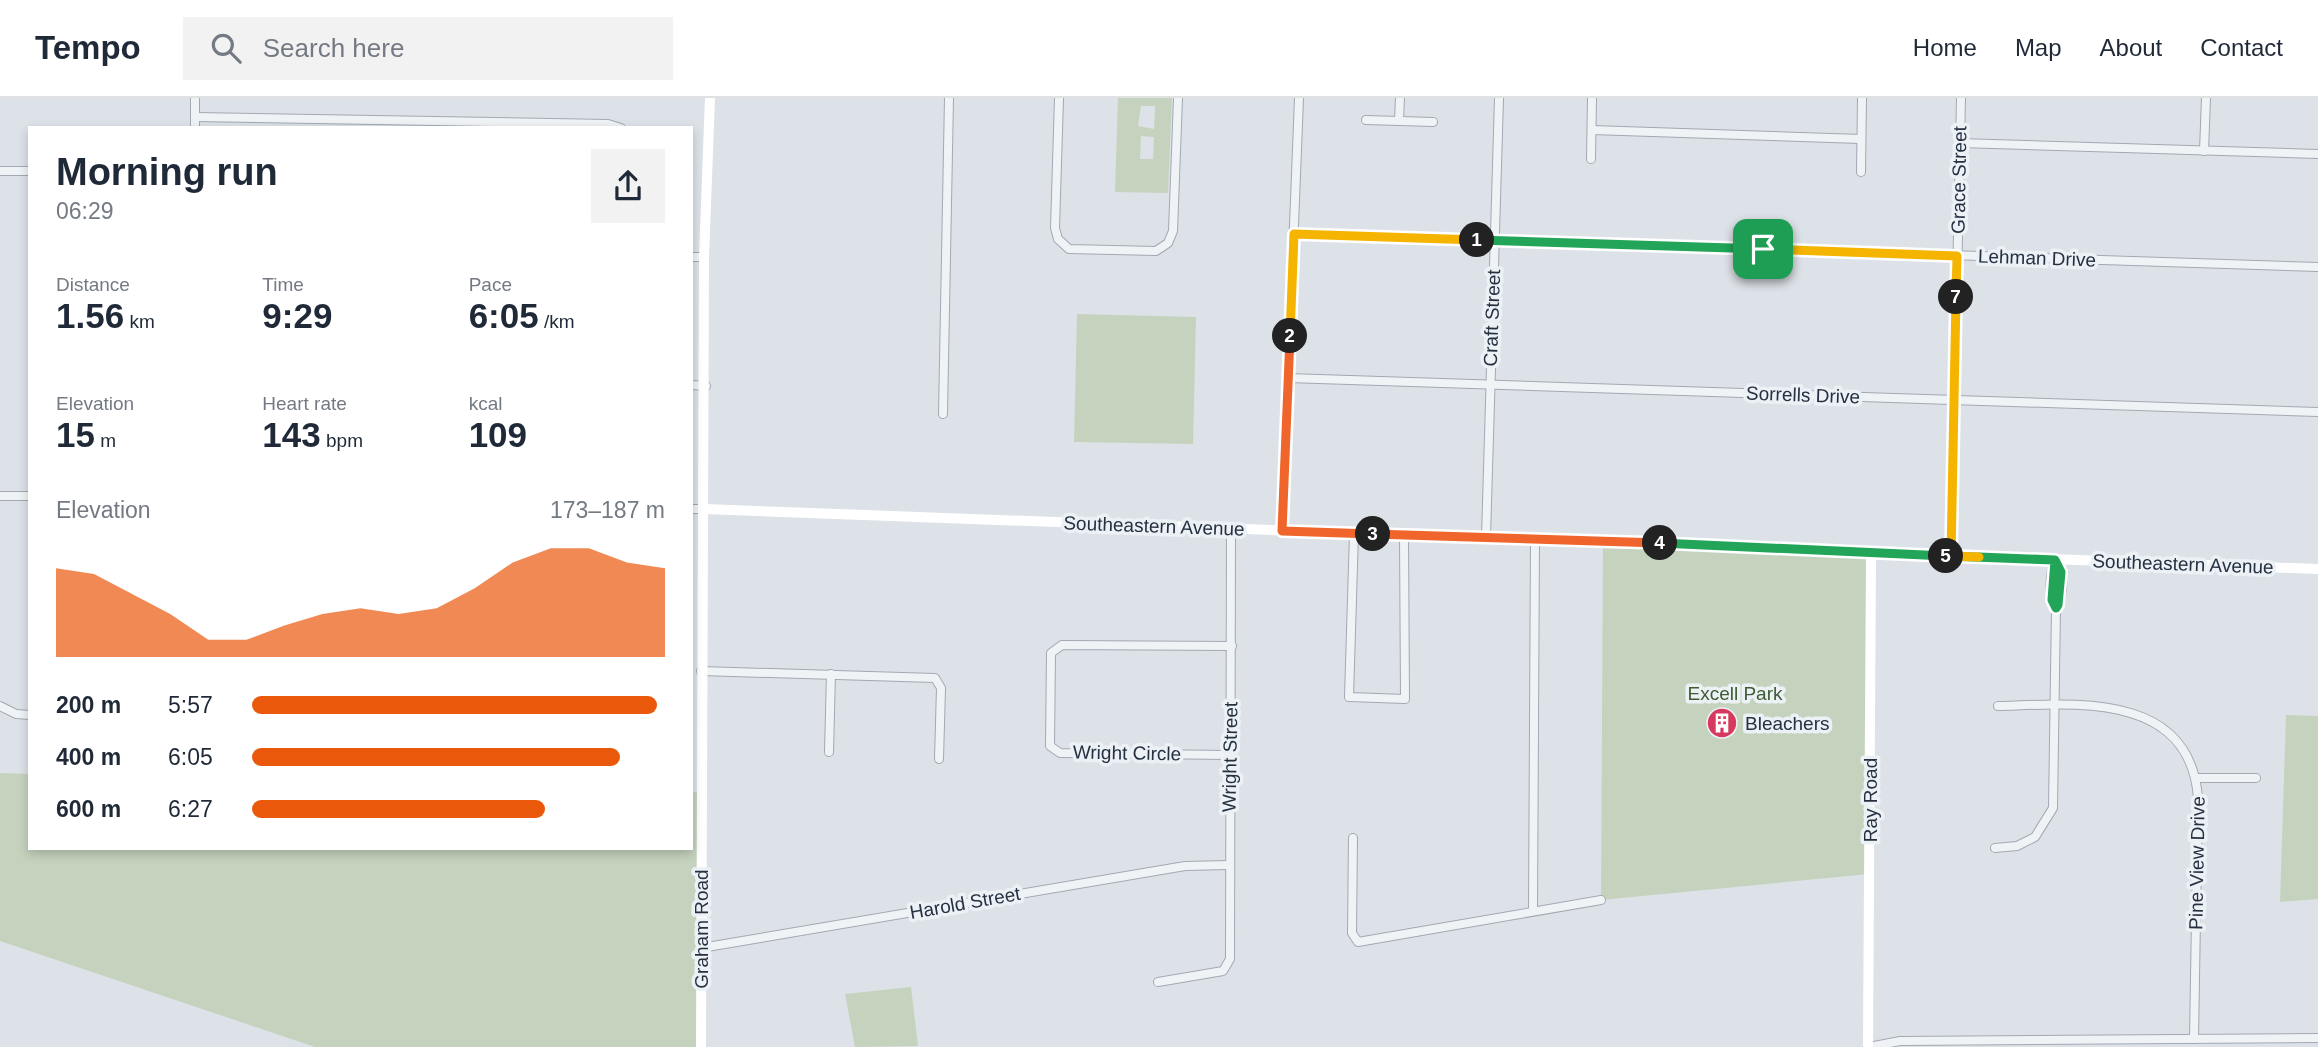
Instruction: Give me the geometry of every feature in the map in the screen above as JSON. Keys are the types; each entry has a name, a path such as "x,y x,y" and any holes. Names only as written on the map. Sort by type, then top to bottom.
{"street":[{"path":"195,98 195,126"},
{"name":"Graham Road","path":"701,1047 701,671 706,386 704,257 710,98"},
{"path":"943,414 950,98"},
{"path":"1059,98 1055,228 1058,239 1069,249 1152,251 1166,246 1173,230 1178,98"},
{"path":"1282,531 1299,98"},
{"path":"1399,121 1401,98"},
{"name":"Craft Street","path":"1486,537 1499,98"},
{"path":"1591,159 1592,98"},
{"path":"1861,172 1862,98"},
{"name":"Grace Street","path":"1951,556 1961,98"},
{"path":"2204,151 2206,98"},
{"path":"195,117 614,126"},
{"path":"1366,120 1433,122"},
{"path":"1592,130 1861,139"},
{"path":"1960,143 2318,155"},
{"path":"0,171 28,171"},
{"name":"Lehman Drive","path":"1294,234 2318,267"},
{"path":"693,257 704,257"},
{"name":"Sorrells Drive","path":"1288,378 2318,412"},
{"path":"693,385 706,386"},
{"path":"0,496 28,496"},
{"path":"693,509 704,509"},
{"name":"Southeastern Avenue","path":"704,509 2318,569"},
{"name":"Wright Street","path":"1158,982 1223,971 1230,959 1231,529"},
{"path":"1353,533 1349,697 1405,699 1404,535"},
{"path":"1533,911 1535,539"},
{"name":"Ray Road","path":"1869,1047 1871,553"},
{"path":"1995,848 2027,843 2042,830 2049,818 2053,798 2056,608 2061,598 2061,572 2055,560"},
{"name":"Wright Circle","path":"1230,755 1060,753 1050,746 1051,653 1062,645 1231,646"},
{"path":"701,671 935,678 941,688 939,758"},
{"path":"829,752 831,674"},
{"name":"Pine View Drive","path":"1998,706 2101,705 2144,717 2174,740 2197,778 2194,1039"},
{"path":"0,706 16,714 28,715"},
{"path":"2197,778 2256,778"},
{"path":"1353,838 1352,927 1358,942 1601,900"},
{"name":"Harold Street","path":"701,948 1185,866 1229,865"},
{"path":"1869,1047 1900,1041 2318,1038"}],"green space":[{"path":"1118,98 1172,98 1168,193 1115,192","holes":["1141,106 1155,106 1154,129 1138,126","1141,136 1154,137 1153,159 1140,159"]},
{"path":"1077,314 1196,317 1193,444 1074,442"},
{"name":"Excell Park","path":"1603,541 1871,553 1869,874 1601,900"},
{"path":"2286,715 2318,716 2318,899 2280,902"},
{"path":"0,773 28,774 28,850 693,850 693,792 701,792 700,1047 315,1047 0,941"},
{"path":"911,987 918,1046 855,1047 845,994"}],"place":[{"name":"Bleachers","path":"1722,723"}],"route":[{"path":"1763,249 1294,234 1282,531 1742,546 1871,553 1951,556 2055,560 2051,572 2052,600 2056,608 2061,598 2061,572 2055,560 1994,558 1951,556 1957,256 1763,249"}]}
